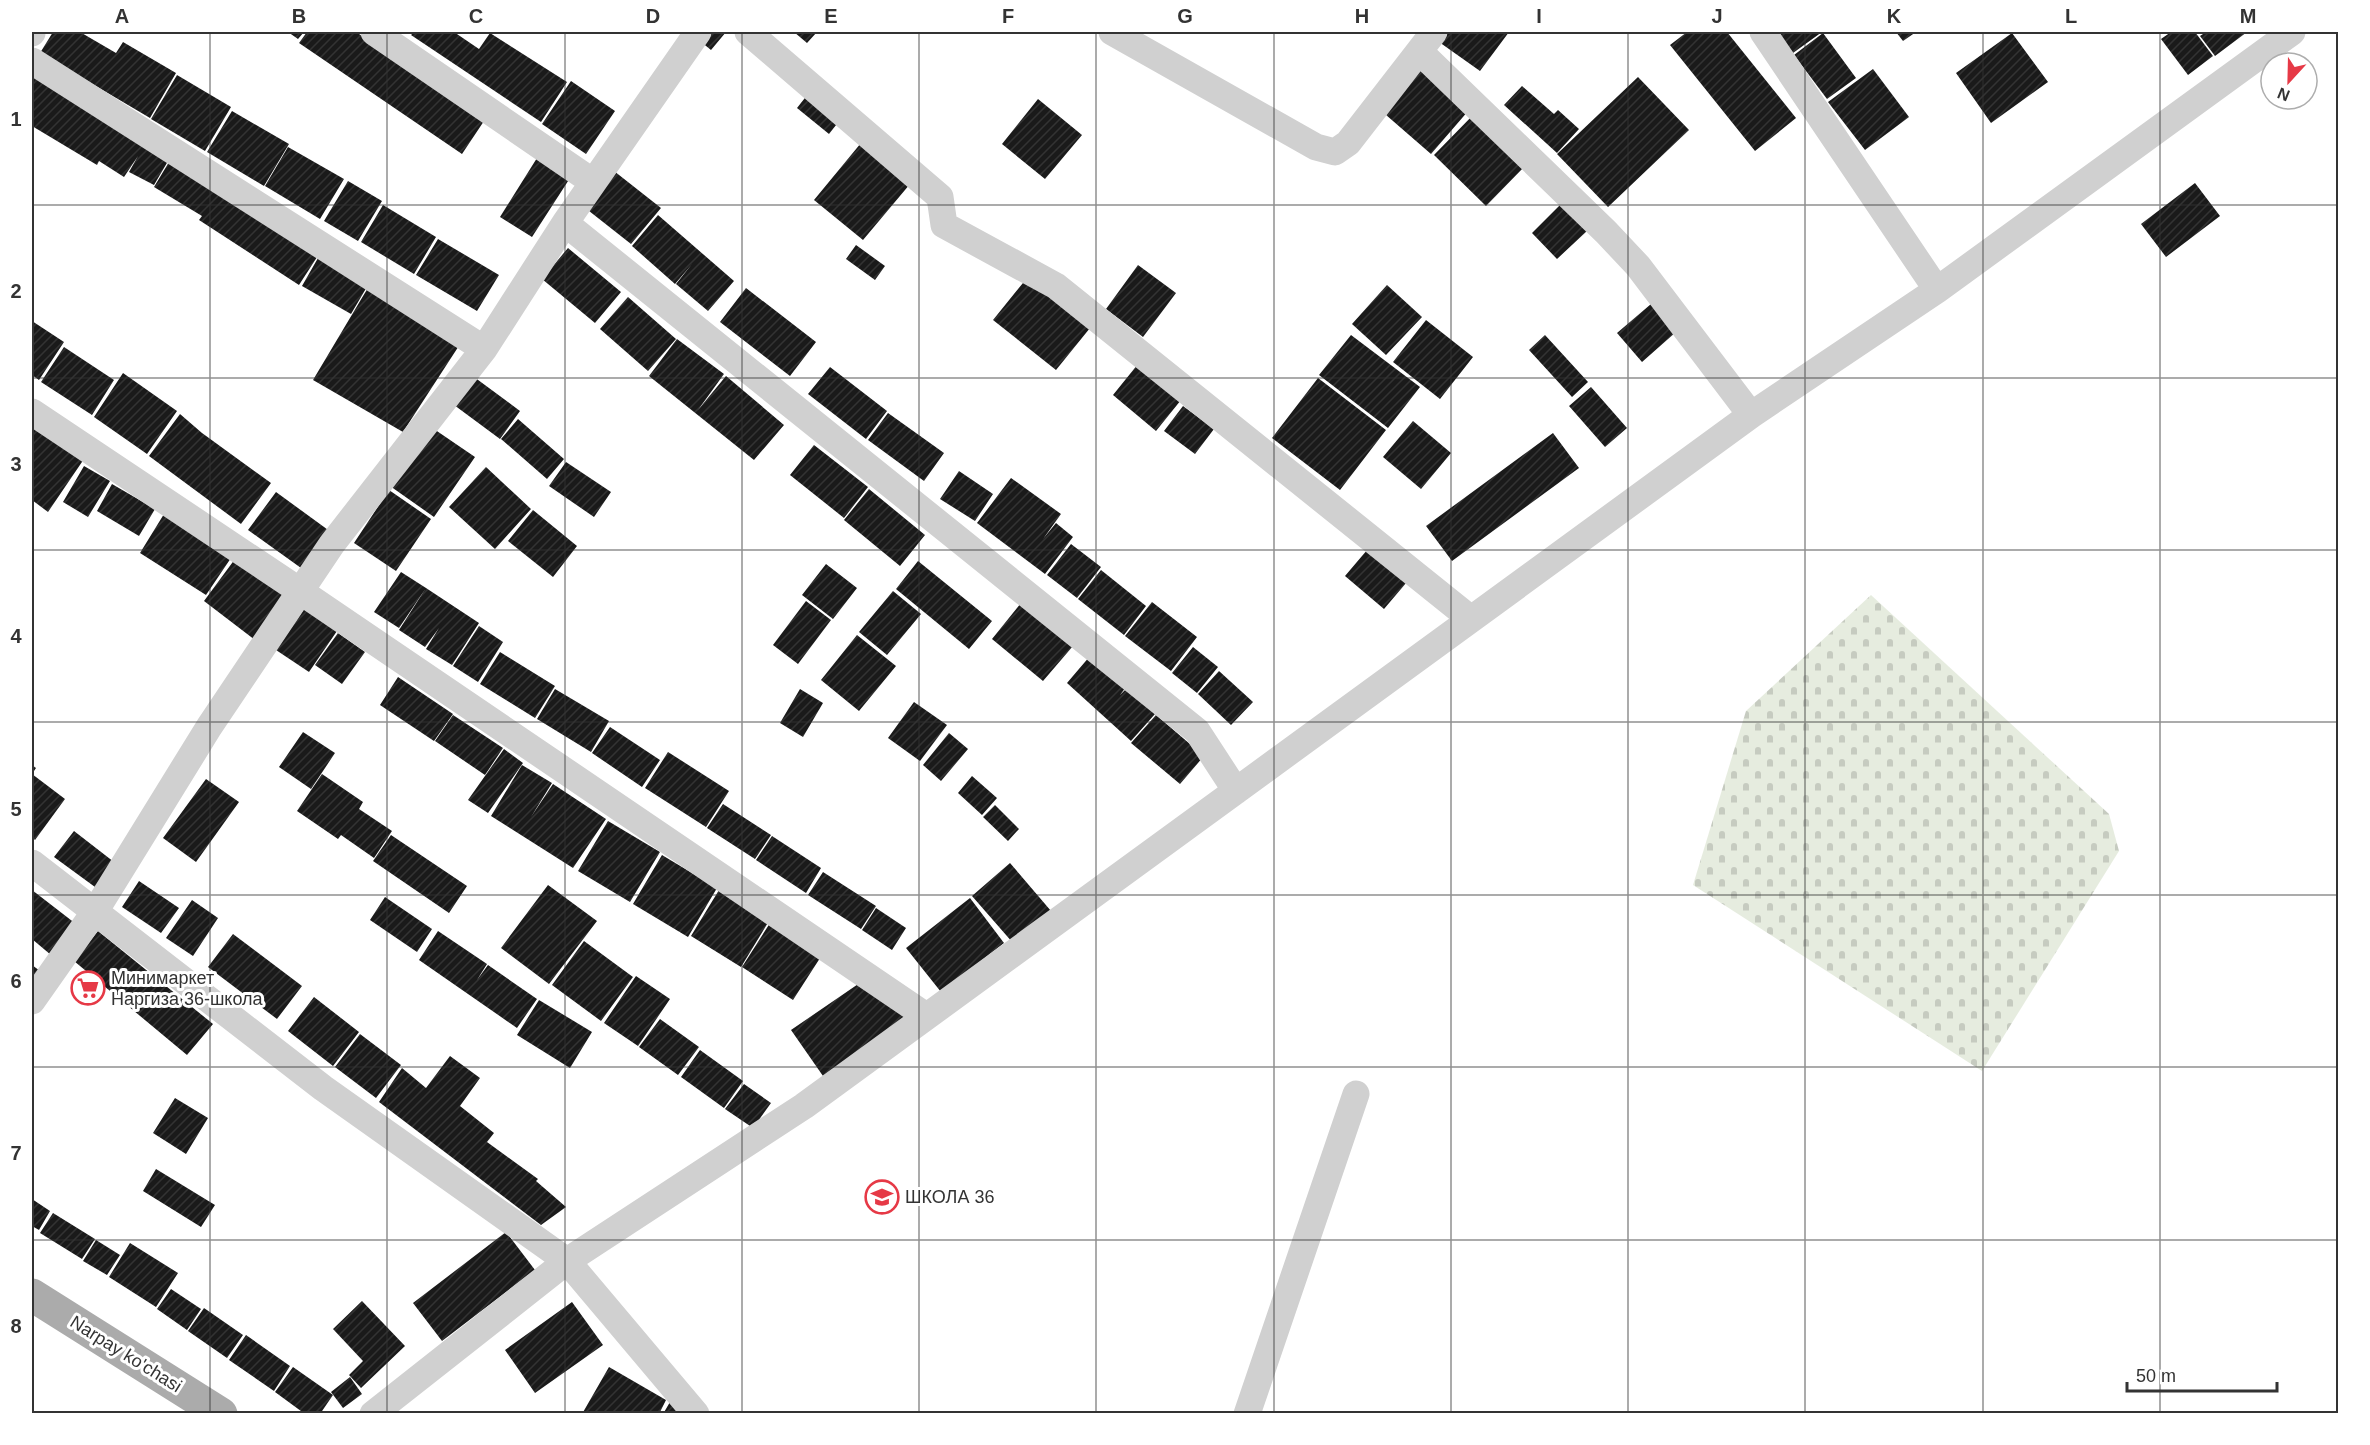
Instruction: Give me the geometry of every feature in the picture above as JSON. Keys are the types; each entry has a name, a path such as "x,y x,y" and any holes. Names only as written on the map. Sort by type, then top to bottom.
{"main road":[{"name":"Narpay ko'chasi","path":"32,1295 221,1413"}],"street":[{"path":"374,32 593,182"},
{"path":"32,1001 96,910 208,727 332,544 484,349 565,223 698,32"},
{"path":"748,32 940,197 944,225 1056,286 1471,619"},
{"path":"1112,32 1316,147 1335,152 1348,143 1427,42 1638,266 1751,415"},
{"path":"1763,32 1937,290"},
{"path":"373,1413 567,1261 804,1106 1751,415 1937,290 2292,32"},
{"path":"32,61 484,349"},
{"path":"565,223 1197,731 1236,790"},
{"path":"32,412 926,1016"},
{"path":"32,862 323,1088 567,1261 696,1413"},
{"path":"1247,1413 1356,1094"}],"green space":[{"path":"1871,595 2109,814 2119,851 1982,1071 1693,885 1746,711"}],"building":[{"path":"53,32 80,32 116,53 123,42 176,73 150,118 40,53"},
{"path":"288,32 304,32 298,39"},
{"path":"307,32 356,32 486,118 462,154 299,43"},
{"path":"414,32 454,32 479,49 490,33 567,82 541,122 411,35"},
{"path":"699,32 726,32 711,50 695,37"},
{"path":"794,32 817,32 807,43"},
{"path":"1436,32 1509,32 1480,71 1432,37"},
{"path":"1687,32 1727,32 1796,118 1755,151 1670,45"},
{"path":"1777,32 1822,32 1793,53"},
{"path":"1896,32 1916,32 1903,41"},
{"path":"2171,32 2195,32 2213,56 2188,75 2161,39"},
{"path":"2206,32 2247,32 2215,56 2200,36"},
{"path":"1823,33 1856,78 1827,99 1794,55"},
{"path":"2012,33 2048,82 1991,123 1956,73"},
{"path":"1417,64 1469,110 1431,154 1378,108"},
{"path":"1873,69 1909,117 1865,150 1828,102"},
{"path":"177,75 231,107 205,151 151,119"},
{"path":"32,76 171,156 154,185 129,172 138,156 124,177 99,161 97,165 32,126"},
{"path":"1638,77 1689,130 1608,207 1557,154"},
{"path":"571,81 615,111 586,154 542,124"},
{"path":"1522,86 1554,114 1558,110 1579,129 1557,153 1504,105"},
{"path":"808,94 840,120 829,134 797,108"},
{"path":"1038,99 1082,135 1045,179 1002,144"},
{"path":"232,111 289,144 264,186 207,152"},
{"path":"1475,113 1527,164 1486,206 1434,155"},
{"path":"861,143 910,184 863,240 814,200"},
{"path":"288,147 344,179 320,219 265,186"},
{"path":"172,157 321,251 299,285 199,220 202,216 154,187"},
{"path":"537,158 570,178 532,237 500,217"},
{"path":"614,171 661,208 631,244 584,207"},
{"path":"348,181 382,201 358,241 324,221"},
{"path":"2195,183 2220,216 2166,257 2141,224"},
{"path":"1561,204 1587,231 1557,259 1532,233"},
{"path":"383,205 436,237 414,274 361,242"},
{"path":"658,215 734,281 708,311 676,284 692,264 675,284 632,246"},
{"path":"438,239 499,275 477,311 416,275"},
{"path":"856,245 885,266 875,280 846,259"},
{"path":"568,248 621,292 595,323 542,279"},
{"path":"322,251 371,280 351,314 302,286"},
{"path":"1138,265 1176,293 1143,337 1106,309"},
{"path":"1027,278 1090,328 1056,370 993,320"},
{"path":"372,281 464,338 403,432 313,380"},
{"path":"1387,285 1422,317 1386,355 1352,324"},
{"path":"746,288 816,342 790,376 720,322"},
{"path":"628,297 676,339 648,371 600,329"},
{"path":"1651,304 1676,332 1642,362 1617,333"},
{"path":"1426,320 1473,357 1440,399 1393,362"},
{"path":"32,321 64,342 39,380 32,375"},
{"path":"1351,335 1420,387 1388,428 1319,375"},
{"path":"1545,335 1588,382 1572,397 1529,350"},
{"path":"677,339 724,374 698,410 726,376 784,425 754,460 649,376"},
{"path":"64,347 114,380 92,415 41,382"},
{"path":"1138,364 1181,400 1156,431 1113,395"},
{"path":"830,367 887,411 866,439 808,394"},
{"path":"123,373 177,411 147,454 94,417"},
{"path":"470,374 520,411 500,439 450,402"},
{"path":"1318,378 1386,430 1340,490 1272,438"},
{"path":"1591,387 1627,428 1605,447 1569,406"},
{"path":"1183,406 1214,429 1195,454 1164,431"},
{"path":"888,413 944,453 924,481 868,440"},
{"path":"180,414 202,433 271,483 241,524 149,456"},
{"path":"518,419 564,459 547,479 501,439"},
{"path":"1413,421 1451,453 1421,489 1383,457"},
{"path":"32,423 84,459 48,512 32,500"},
{"path":"431,427 475,457 434,517 390,486"},
{"path":"1553,433 1579,468 1452,561 1426,526"},
{"path":"814,445 868,487 844,518 790,475"},
{"path":"566,462 611,492 594,517 549,486"},
{"path":"84,466 110,481 88,517 63,502"},
{"path":"486,467 531,509 495,549 449,507"},
{"path":"959,471 993,494 975,521 940,499"},
{"path":"1011,478 1061,514 1043,539 1056,523 1073,537 1045,574 977,523"},
{"path":"112,484 155,509 139,536 97,511"},
{"path":"869,489 925,535 900,566 844,520"},
{"path":"389,490 431,519 396,571 354,543"},
{"path":"276,492 335,535 308,573 248,530"},
{"path":"533,510 577,546 553,577 508,541"},
{"path":"164,514 233,555 206,595 140,553"},
{"path":"1373,543 1412,576 1384,609 1345,576"},
{"path":"1071,544 1101,567 1077,598 1047,575"},
{"path":"235,559 291,601 259,643 204,601"},
{"path":"918,561 992,621 969,649 896,589"},
{"path":"826,564 857,588 833,619 802,595"},
{"path":"1101,570 1146,606 1124,635 1078,599"},
{"path":"401,572 426,588 399,628 374,612"},
{"path":"426,588 479,623 452,665 426,649 439,628 425,647 399,630"},
{"path":"893,591 921,614 887,655 859,632"},
{"path":"806,601 831,620 798,664 773,645"},
{"path":"1152,602 1197,637 1171,671 1125,636"},
{"path":"1021,603 1073,646 1043,681 992,639"},
{"path":"304,609 337,631 309,672 276,650"},
{"path":"479,626 503,642 478,682 453,666"},
{"path":"338,633 365,652 342,684 315,665"},
{"path":"857,635 896,666 859,711 821,680"},
{"path":"1193,647 1218,667 1197,693 1172,673"},
{"path":"500,652 555,686 535,718 480,684"},
{"path":"1090,656 1126,687 1120,695 1127,688 1155,714 1131,741 1067,683"},
{"path":"1219,671 1253,702 1231,725 1198,694"},
{"path":"398,677 453,714 434,741 380,705"},
{"path":"555,689 609,721 591,752 537,719"},
{"path":"800,689 823,703 803,737 780,723"},
{"path":"914,702 947,725 920,761 888,738"},
{"path":"453,715 503,748 485,775 435,741"},
{"path":"1156,715 1204,756 1180,784 1131,743"},
{"path":"610,727 660,760 642,787 592,753"},
{"path":"303,732 335,753 311,789 279,767"},
{"path":"949,733 968,749 941,781 923,765"},
{"path":"504,749 523,763 488,813 468,800"},
{"path":"668,752 729,791 706,827 645,788"},
{"path":"522,765 552,783 531,817 553,784 606,819 573,868 491,816"},
{"path":"32,774 65,799 35,840 32,837"},
{"path":"322,774 363,802 359,809 392,831 374,858 341,835 338,839 297,811"},
{"path":"972,776 997,798 982,815 958,793"},
{"path":"206,779 239,802 196,862 163,838"},
{"path":"723,804 771,835 755,859 707,828"},
{"path":"995,805 1019,829 1008,841 983,817"},
{"path":"608,821 660,852 630,902 578,871"},
{"path":"74,831 114,862 95,887 54,857"},
{"path":"391,835 467,886 449,913 373,861"},
{"path":"772,836 821,868 806,893 756,860"},
{"path":"662,855 717,888 688,937 633,904"},
{"path":"1010,863 1051,911 1013,943 972,896"},
{"path":"823,872 876,906 861,929 808,895"},
{"path":"139,881 179,908 161,933 122,907"},
{"path":"548,885 597,921 549,984 501,948"},
{"path":"32,890 76,924 51,955 32,939"},
{"path":"719,890 769,921 741,967 691,936"},
{"path":"385,897 432,929 417,952 370,920"},
{"path":"970,898 1004,943 941,992 906,948"},
{"path":"192,900 218,918 193,956 166,938"},
{"path":"876,908 906,928 892,950 862,930"},
{"path":"770,923 822,955 793,1000 742,967"},
{"path":"98,931 213,1024 187,1055 74,961"},
{"path":"438,931 487,964 477,980 488,965 537,999 517,1028 419,960"},
{"path":"233,934 302,986 277,1019 208,967"},
{"path":"584,941 633,977 601,1021 552,985"},
{"path":"32,965 40,971 32,982"},
{"path":"636,976 670,999 638,1046 604,1023"},
{"path":"867,978 908,1016 823,1076 791,1030"},
{"path":"314,997 359,1032 333,1066 288,1031"},
{"path":"539,1000 592,1032 570,1068 517,1035"},
{"path":"660,1019 699,1047 678,1075 639,1047"},
{"path":"360,1034 401,1065 376,1098 335,1067"},
{"path":"700,1050 743,1081 724,1108 681,1077"},
{"path":"450,1056 480,1078 460,1106 494,1133 487,1142 538,1179 536,1181 566,1207 541,1225 379,1102 402,1068 426,1088"},
{"path":"744,1084 771,1103 753,1128 725,1109"},
{"path":"175,1098 208,1118 186,1154 153,1133"},
{"path":"156,1169 215,1205 201,1227 143,1191"},
{"path":"32,1199 50,1211 39,1230 32,1226"},
{"path":"53,1213 95,1239 82,1259 40,1233"},
{"path":"506,1232 535,1270 442,1341 413,1303"},
{"path":"96,1240 120,1255 107,1275 83,1261"},
{"path":"130,1243 178,1273 156,1307 109,1277"},
{"path":"171,1289 201,1309 187,1330 157,1309"},
{"path":"362,1301 405,1346 361,1388 349,1375 363,1361 333,1329"},
{"path":"572,1302 603,1345 535,1393 505,1350"},
{"path":"204,1308 243,1335 227,1358 188,1331"},
{"path":"246,1335 290,1366 274,1391 229,1360"},
{"path":"293,1367 333,1395 320,1414 305,1414 275,1392"},
{"path":"609,1367 666,1400 659,1414 582,1414"},
{"path":"350,1377 362,1394 343,1408 331,1392"},
{"path":"670,1402 689,1414 663,1414"}],"place":[{"name":"Минимаркет Наргиза 36-школа","path":"88,988"},
{"name":"ШКОЛА 36","path":"882,1197"}]}
